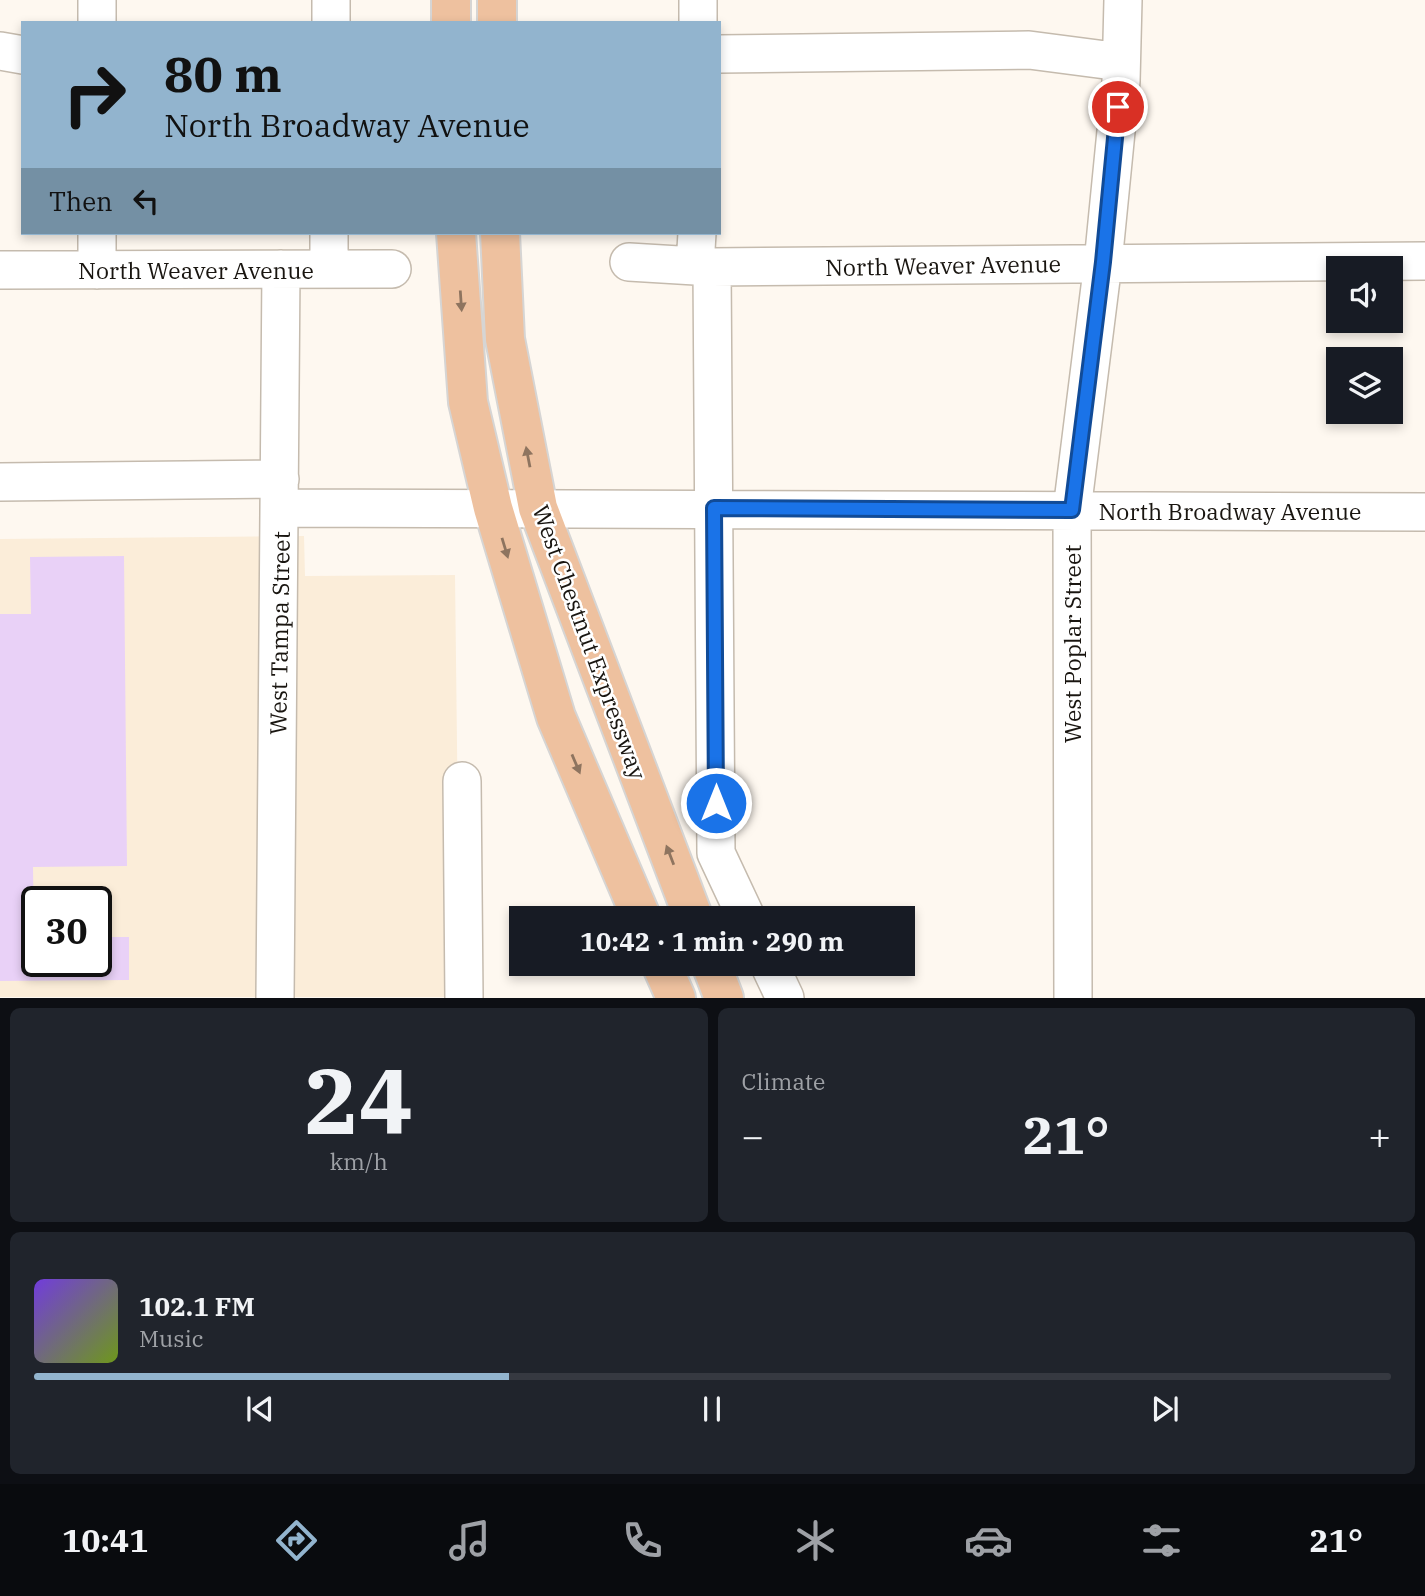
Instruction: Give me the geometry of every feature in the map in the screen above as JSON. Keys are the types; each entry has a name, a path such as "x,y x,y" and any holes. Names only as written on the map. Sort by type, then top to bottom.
{"main road":[{"path":"450,0 451,21"},
{"path":"497,0 497,21"},
{"name":"West Chestnut Expressway","path":"456,235 468,402 493,508 555,717 636,906"},
{"name":"West Chestnut Expressway","path":"500,235 505,339 538,508 689,906"},
{"path":"666,976 676,998"},
{"path":"716,976 724,998"}],"street":[{"path":"97,0 97,21"},
{"path":"331,0 331,21"},
{"path":"698,0 698,21"},
{"name":"West Poplar Street","path":"1073,998 1072,510 1103,262 1121,62 1123,0"},
{"path":"721,54 1029,50 1121,62"},
{"path":"0,51 21,55"},
{"path":"97,235 97,270"},
{"path":"329,235 329,269"},
{"path":"701,256 714,508 716,853 741,906"},
{"name":"North Weaver Avenue","path":"629,262 701,256 1103,262 1425,261"},
{"name":"North Weaver Avenue","path":"0,270 392,269"},
{"name":"West Tampa Street","path":"275,998 281,270"},
{"name":"North Broadway Avenue","path":"0,482 280,494 493,508 1425,512"},
{"path":"463,781 464,998"},
{"path":"775,976 785,998"}],"shaded area":[{"path":"304,536 305,576 455,575 460,997 0,997 0,539"}],"building":[{"path":"124,556 127,866 33,867 33,886 21,886 21,977 112,977 112,937 129,937 129,980 0,981 0,614 31,614 30,557"}],"route":[{"path":"716,803 714,508 1072,510 1103,262 1118,107"}]}
